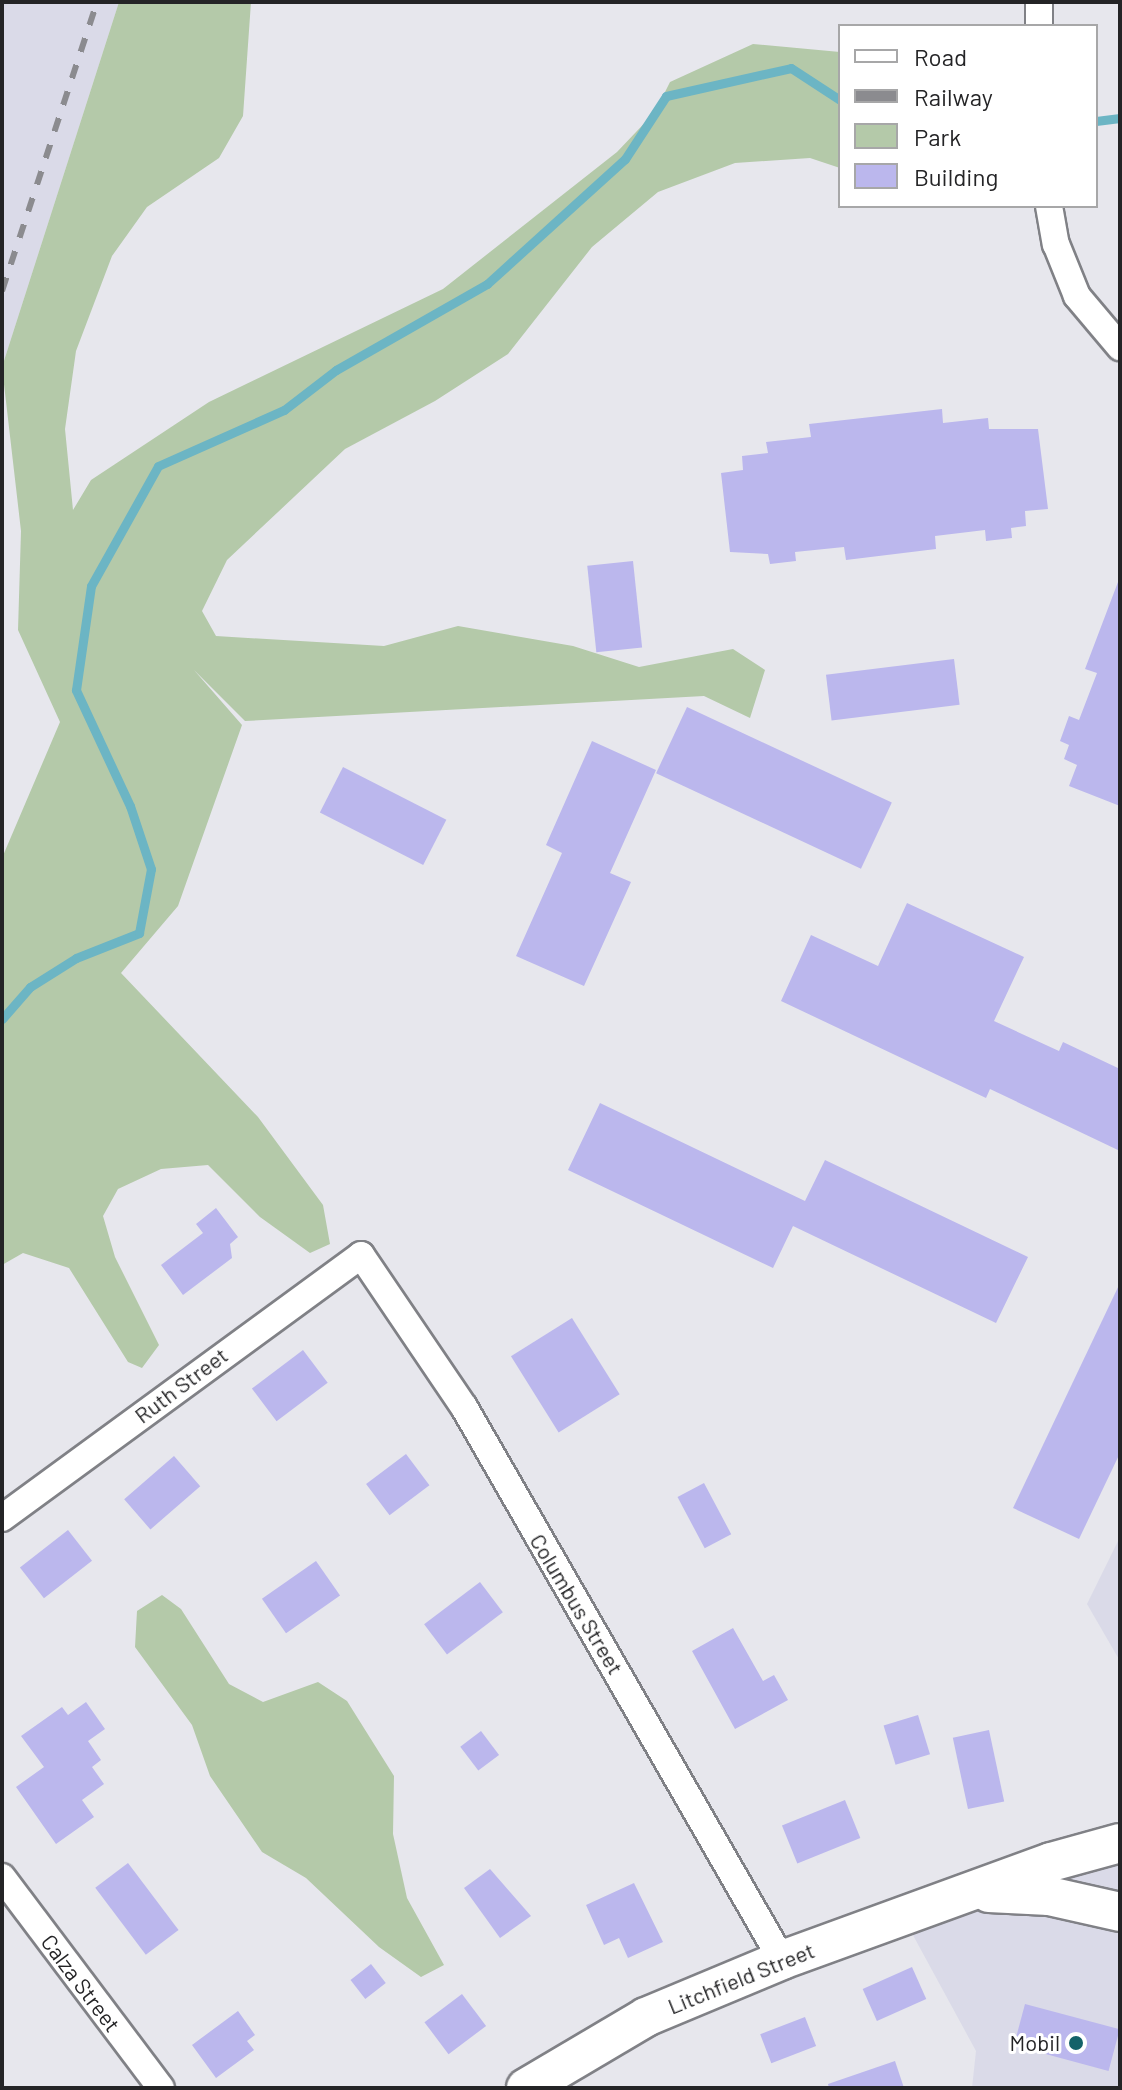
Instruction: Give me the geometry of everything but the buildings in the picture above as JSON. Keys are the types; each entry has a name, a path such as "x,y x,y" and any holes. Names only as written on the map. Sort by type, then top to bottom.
{"main road":[{"name":"Litchfield Street","path":"526,2088 646,2017 782,1960 1051,1862 1120,1843"},
{"name":"Litchfield Street","path":"969,1894 1027,1893 1120,1912"}],"street":[{"path":"1039,2 1039,24"},
{"path":"1049,208 1056,244 1077,296 1120,347"},
{"name":"Ruth Street","path":"2,1518 361,1255"},
{"name":"Columbus Street","path":"361,1255 464,1407 782,1960"},
{"name":"Calza Street","path":"2,1877 161,2088"}],"shaded area":[{"path":"2,2 119,2 2,367"},
{"path":"1120,1537 1120,1661 1087,1604"},
{"path":"1120,1843 1120,2088 972,2088 976,2051 902,1915"}],"green space":[{"path":"119,2 251,2 243,116 219,158 147,207 112,256 76,351 65,429 73,510 91,480 209,402 443,289 617,152 655,112 670,82 753,44 838,52 838,167 810,158 735,163 658,192 592,247 508,354 435,401 345,449 227,560 202,611 216,636 384,646 458,626 573,646 639,667 733,649 765,670 750,718 704,696 245,721 194,670 242,725 178,906 121,973 258,1117 323,1205 330,1244 310,1253 260,1217 208,1165 161,1169 118,1189 103,1216 115,1257 159,1345 142,1368 128,1362 69,1268 23,1253 2,1265 2,858 60,722 18,630 21,531 2,367"},
{"path":"162,1595 181,1609 229,1684 263,1702 318,1682 347,1701 394,1776 393,1834 407,1898 444,1965 421,1977 379,1947 306,1878 262,1852 210,1776 192,1725 135,1647 137,1611"}],"waterway":[{"path":"2,1019 30,987 76,958 139,933 151,869 130,806 76,690 91,586 158,466 284,410 336,370 487,284 625,159 666,96 791,68 838,99"},
{"path":"1098,121 1120,118"}],"railway":[{"path":"2,291 97,2"}],"place":[{"name":"Mobil","path":"1076,2043"}]}
